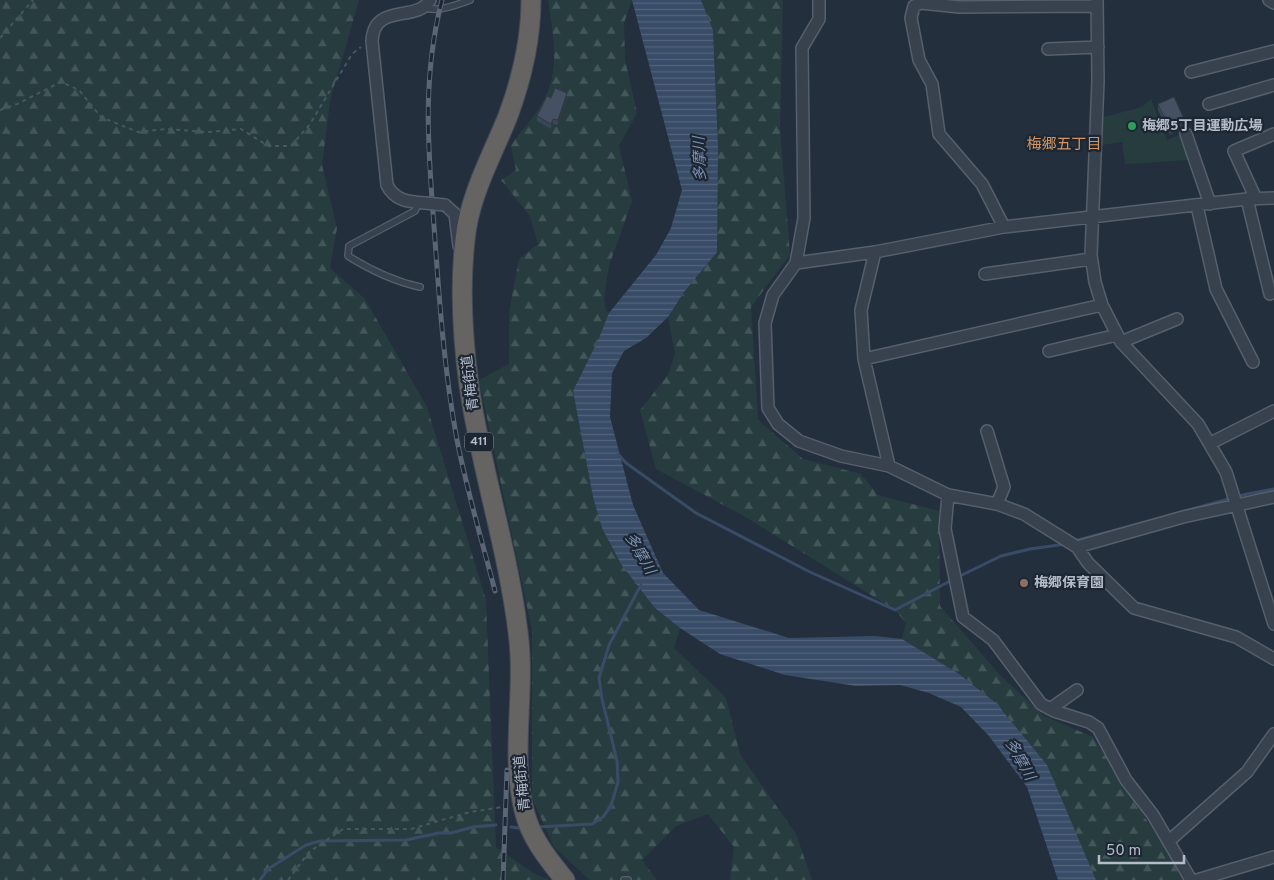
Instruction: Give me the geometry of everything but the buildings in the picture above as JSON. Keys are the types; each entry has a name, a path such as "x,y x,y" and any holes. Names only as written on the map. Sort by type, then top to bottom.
{"highway":[{"name":"青梅街道","path":"531,0 531,20 522,76 471,209 465,238 463,304 470,386 477,433 509,575 518,632 522,667 518,731 524,810 539,845 565,880"}],"street":[{"path":"819,0 819,19 802,48 804,218 796,263 773,295 765,323 768,408 778,424 798,441 841,456 889,466 948,495 997,504 1024,514 1077,547 1088,563 1134,608 1236,637 1274,659"},
{"path":"1269,0 1274,3"},
{"path":"1004,227 982,184 939,134 932,84 919,60 911,18 914,6 921,3 959,7 1097,3 1098,81 1092,259 1102,305 1119,339 1198,424 1211,442 1226,472 1274,624"},
{"path":"427,4 382,20 374,28 372,37 372,59 387,186 400,199 409,202 445,205 455,214 463,264"},
{"path":"1048,49 1098,47"},
{"path":"1191,72 1274,51"},
{"path":"1209,104 1274,84"},
{"path":"1186,134 1210,204"},
{"path":"1270,294 1252,199 1234,151 1274,134"},
{"path":"796,263 875,252 1004,227 1274,198"},
{"path":"1197,206 1216,289 1253,362"},
{"path":"875,252 861,310 864,359 889,466"},
{"path":"985,274 1092,259"},
{"path":"864,359 1102,305"},
{"path":"1049,351 1119,339 1177,319"},
{"path":"1211,442 1274,411"},
{"path":"987,431 1004,487 997,504"},
{"path":"948,495 945,529 963,616 993,640 1041,704 1050,710 1089,722 1098,728 1126,780 1153,814 1192,880"},
{"path":"1077,547 1204,511 1237,506 1274,497"},
{"path":"1050,710 1077,690"},
{"path":"1168,841 1247,772 1274,734"},
{"path":"1197,880 1274,857"}],"lane":[{"path":"427,4 435,9 470,0"},
{"path":"420,287 396,282 372,272 348,256 349,246 415,211 422,202"}],"path":[{"path":"0,38 33,0"},
{"path":"0,110 17,104 61,82 79,90 101,117 138,132 166,129 208,132 241,129 268,146 291,146 310,124 352,54 372,37"},
{"path":"288,880 309,852 343,829 411,829 470,812 505,805 524,810"}],"green space":[{"path":"0,0 359,0 330,101 322,165 337,228 330,268 365,299 427,407 486,600 496,847 533,873 550,880 0,880"},
{"path":"548,0 632,0 624,23 625,59 637,113 619,146 632,201 609,266 604,298 606,311 609,313 573,391 593,497 602,528 655,608 680,628 674,648 726,698 740,754 796,834 812,880 730,880 734,847 708,814 676,826 642,860 657,880 590,880 554,847 532,798 532,630 479,380 509,364 509,313 519,259 538,244 530,216 501,180 516,170 511,146 535,114 549,90 554,65 554,52"},
{"path":"701,0 783,0 780,128 790,255 751,307 758,420 803,459 861,474 878,495 939,511 940,606 1000,675 1044,716 1093,737 1170,856 1182,880 1096,880 1071,825 996,703 959,674 902,639 906,623 895,610 744,516 656,469 640,410 668,375 675,354 668,317 684,292 718,146 713,30"},
{"name":"梅郷5丁目運動広場","path":"1151,99 1167,140 1182,134 1192,160 1125,164 1122,142 1102,145 1103,117 1142,107"}],"water":[{"name":"多摩川","path":"632,0 701,0 713,30 718,146 717,252 684,292 668,317 646,338 624,351 612,373 610,417 633,505 663,573 699,610 789,638 875,636 902,639 959,674 996,703 1047,765 1096,880 1058,880 1027,787 989,736 961,707 929,693 900,685 856,686 785,675 720,654 680,628 655,608 621,564 602,528 593,497 573,391 609,313 656,255 671,228 682,190"}],"waterway":[{"path":"618,454 626,463 696,513 810,572 895,610 952,580"},
{"path":"1185,511 1247,494 1274,489"},
{"path":"1074,541 1150,521"},
{"path":"958,577 1001,556 1030,549 1066,544"},
{"name":"多摩川","path":"537,827 592,824 603,817 611,806 618,782 617,761 602,699 599,678 609,645 641,585"},
{"path":"260,880 268,869 306,845 320,841 406,840 439,833 451,833 473,827 496,825"},
{"path":"511,827 519,828"}],"railway":[{"path":"442,0 431,57 428,113 440,306 445,360 457,440 495,591"},
{"path":"503,880 507,770"}],"place":[{"name":"梅郷5丁目運動広場","path":"1132,126"},
{"name":"梅郷保育園","path":"1024,583"}],"district":[{"name":"梅郷五丁目","path":"1064,145"}]}
